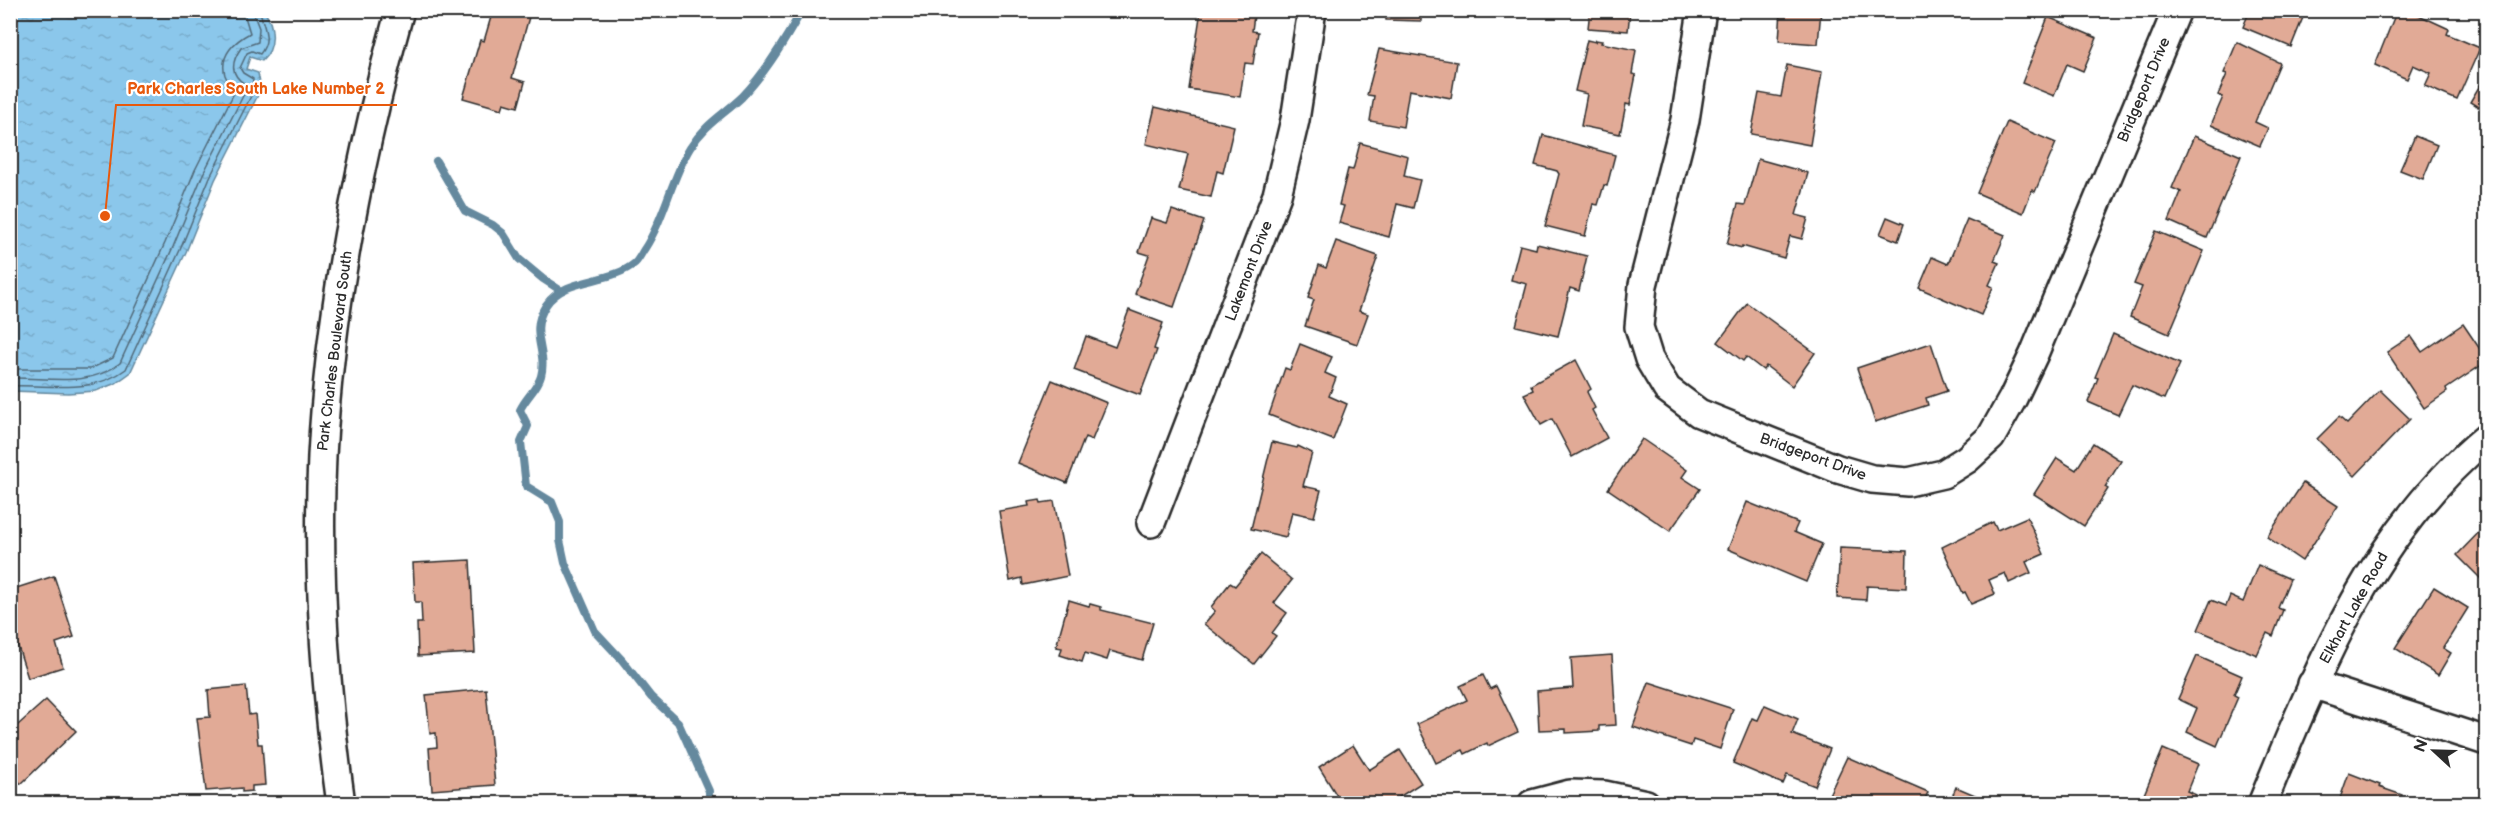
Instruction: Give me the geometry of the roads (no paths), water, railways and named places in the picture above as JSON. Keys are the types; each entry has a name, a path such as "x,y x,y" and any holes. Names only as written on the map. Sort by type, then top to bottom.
{"street":[{"name":"Park Charles Boulevard South","path":"341,804 334,754 323,619 322,455 331,358 345,258 378,94 400,10"},
{"name":"Lakemont Drive","path":"1151,523 1278,195 1295,120 1312,10"},
{"name":"Bridgeport Drive","path":"1702,10 1685,120 1642,285 1639,327 1649,359 1667,389 1699,413 1838,469 1872,479 1908,482 1943,474 1967,459 1991,437 2034,354 2177,10"},
{"name":"Elkhart Lake Road","path":"2262,804 2312,684 2376,563 2421,502 2463,458 2487,438"},
{"path":"2312,684 2487,741"},
{"path":"1532,804 1570,794 1604,795 1646,804"}],"water":[{"path":"11,10 264,11 272,30 272,43 267,56 262,61 250,57 246,69 258,73 260,83 258,95 215,180 186,252 130,373 116,383 96,391 68,393 11,391"}],"waterway":[{"path":"709,804 709,791 678,722 651,697 622,660 595,631 565,563 560,540 560,522 552,502 526,486 521,442 528,426 520,410 541,376 542,358 538,333 541,315 546,305 565,289 613,275 635,263 658,224 690,148 702,132 742,97 759,77 782,45 802,10"},
{"path":"436,161 465,211 493,225 503,233 519,259 560,290"}],"place":[{"name":"Park Charles South Lake Number 2","path":"105,216"}]}
